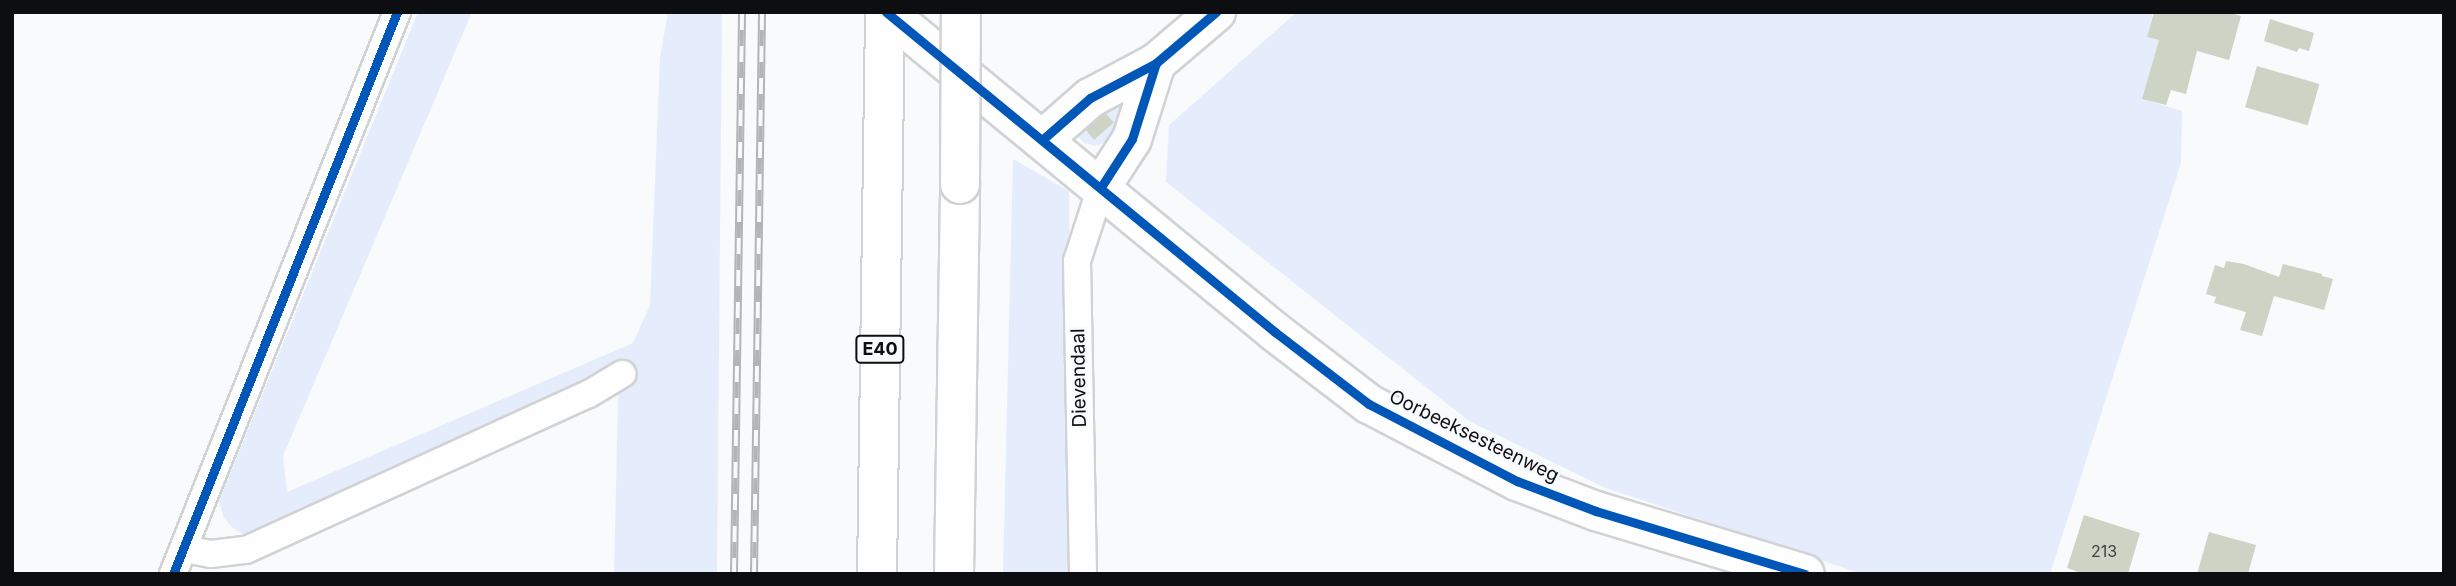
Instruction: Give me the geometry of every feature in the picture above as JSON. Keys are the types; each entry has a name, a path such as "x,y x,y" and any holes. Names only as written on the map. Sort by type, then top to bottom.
{"main road":[{"name":"E40","path":"877,574 886,12"},
{"name":"Oorbeeksesteenweg","path":"886,12 1275,331 1369,404 1517,481 1596,511 1805,574"},
{"path":"954,574 961,12"},
{"path":"1042,140 1090,98 1156,63 1216,12"},
{"path":"1101,187 1132,139 1156,63"}],"street":[{"path":"173,574 397,12"},
{"name":"Dievendaal","path":"1083,574 1077,261 1101,187"},
{"path":"185,549 211,554 246,550 589,394 622,374"}],"shaded area":[{"path":"418,12 472,12 283,456 287,492 633,343 650,305 660,58 668,12 722,12 717,574 614,574 618,399 624,369 263,531 246,536 234,529 224,518 219,501"},
{"path":"1297,12 2153,12 2147,37 2159,40 2143,99 2182,111 2181,163 2050,574 1862,574 1603,487 1469,421 1166,182 1169,125"},
{"path":"1126,101 1111,139 1097,146 1084,143 1079,137 1080,119"},
{"path":"1013,159 1069,191 1074,574 1003,574"}],"building":[{"path":"2154,12 2226,12 2241,16 2229,60 2197,51 2186,94 2171,90 2166,105 2142,99 2159,40 2147,37"},
{"path":"2270,19 2314,33 2309,51 2299,48 2297,52 2264,41"},
{"path":"2257,66 2319,84 2308,125 2245,107"},
{"path":"1102,109 1114,123 1094,140 1082,126"},
{"path":"2226,261 2244,264 2279,277 2283,264 2333,279 2324,310 2274,296 2262,336 2240,330 2246,312 2214,303 2216,297 2206,294 2215,265 2224,268"},
{"path":"2084,515 2140,533 2128,574 2084,574 2067,568"},
{"path":"2209,532 2256,545 2248,574 2197,574"}],"railway":[{"path":"734,574 742,12"},
{"path":"754,574 762,12"}],"cycle path":[{"path":"173,574 397,12"},
{"path":"886,12 1275,332 1369,404 1517,481 1596,511 1805,574"},
{"path":"1042,140 1090,98 1156,63 1216,12"},
{"path":"1101,187 1132,139 1156,63"}]}
